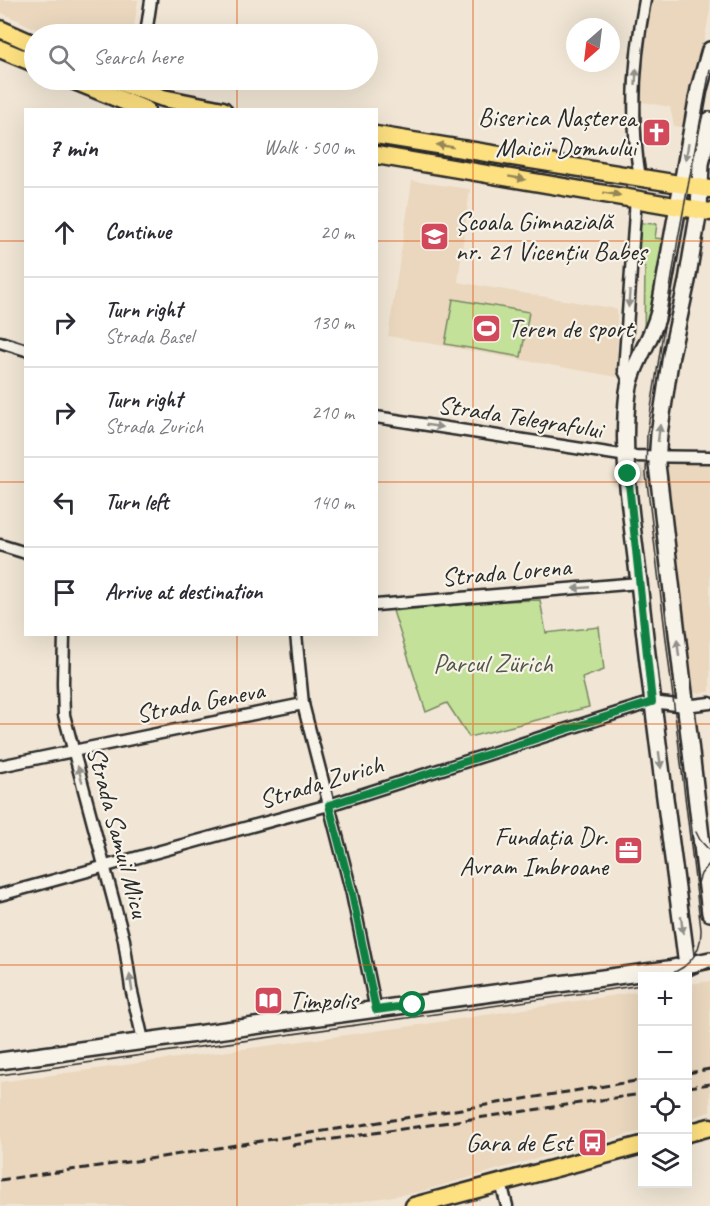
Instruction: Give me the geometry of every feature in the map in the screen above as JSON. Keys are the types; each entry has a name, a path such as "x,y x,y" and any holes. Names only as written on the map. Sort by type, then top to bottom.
{"main road":[{"path":"0,29 24,40"},
{"path":"0,49 24,59"},
{"path":"96,90 140,108"},
{"path":"150,90 164,98 213,108"},
{"path":"378,135 705,188"},
{"path":"378,155 704,211"},
{"path":"692,1132 710,1127"},
{"path":"414,1206 638,1146"}],"street":[{"path":"148,24 151,0"},
{"path":"640,178 637,160 635,99 639,35 645,0"},
{"path":"687,965 652,702 627,456 626,413 630,383 658,317 699,89 710,50"},
{"path":"140,90 142,108"},
{"path":"710,120 702,164 705,188 704,211 671,355 657,457 657,480 710,913"},
{"path":"630,383 624,371 636,198"},
{"path":"0,342 24,349"},
{"name":"Strada Telegrafului","path":"378,417 627,456 710,457"},
{"path":"0,545 24,552"},
{"name":"Strada Lorena","path":"378,605 639,583"},
{"name":"Strada Samuil Micu","path":"64,636 64,715 124,940 143,1040"},
{"path":"296,636 303,704 352,894 376,1010"},
{"path":"652,702 685,706 710,703"},
{"name":"Strada Zurich","path":"0,895 329,805 652,702"},
{"name":"Strada Geneva","path":"0,765 303,704"},
{"path":"0,1061 376,1010 710,960"},
{"path":"501,1183 507,1206"}],"shaded area":[{"path":"0,0 138,0 134,24 26,24 0,12"},
{"path":"648,0 710,0 688,128 674,126 670,107 637,101 642,32"},
{"name":"Școala Gimnazială nr. 21 Vicențiu Babeș","path":"412,181 470,189 458,282 617,309 617,377 388,336"},
{"path":"663,463 710,463 710,692 692,693"},
{"path":"710,981 710,1112 692,1118 692,1026 692,983"},
{"path":"638,992 638,1132 419,1192 332,1206 0,1206 0,1082 419,1025"}],"green space":[{"path":"639,223 657,224 655,238 663,239 660,254 666,256 644,343 645,267 637,266"},
{"name":"Teren de sport","path":"453,299 529,312 521,357 445,344"},
{"name":"Parcul Zürich","path":"540,600 546,633 599,627 604,670 582,678 589,707 469,737 447,703 426,712 393,611 497,601"}],"tram line":[{"path":"673,972 684,967 695,955 701,939 701,929 646,474 647,433 678,239 710,70"},
{"path":"696,832 710,851"},
{"path":"697,886 701,874 710,863"},
{"path":"692,975 710,967"},
{"path":"0,1075 638,986"}],"railway":[{"path":"692,1072 710,1069"},
{"path":"0,1180 149,1159 638,1081"},
{"path":"692,1086 710,1084"},
{"path":"292,1145 638,1095"}],"place":[{"name":"Biserica Nașterea Maicii Domnului","path":"657,132"},
{"name":"Școala Gimnazială nr. 21 Vicențiu Babeș","path":"434,236"},
{"name":"Teren de sport","path":"487,328"},
{"name":"Fundația Dr. Avram Imbroane","path":"629,851"},
{"name":"Timpolis","path":"268,1000"},
{"name":"Gara de Est","path":"593,1142"}],"route":[{"path":"413,1005 376,1010 352,894 329,805 652,702 628,474"}]}
